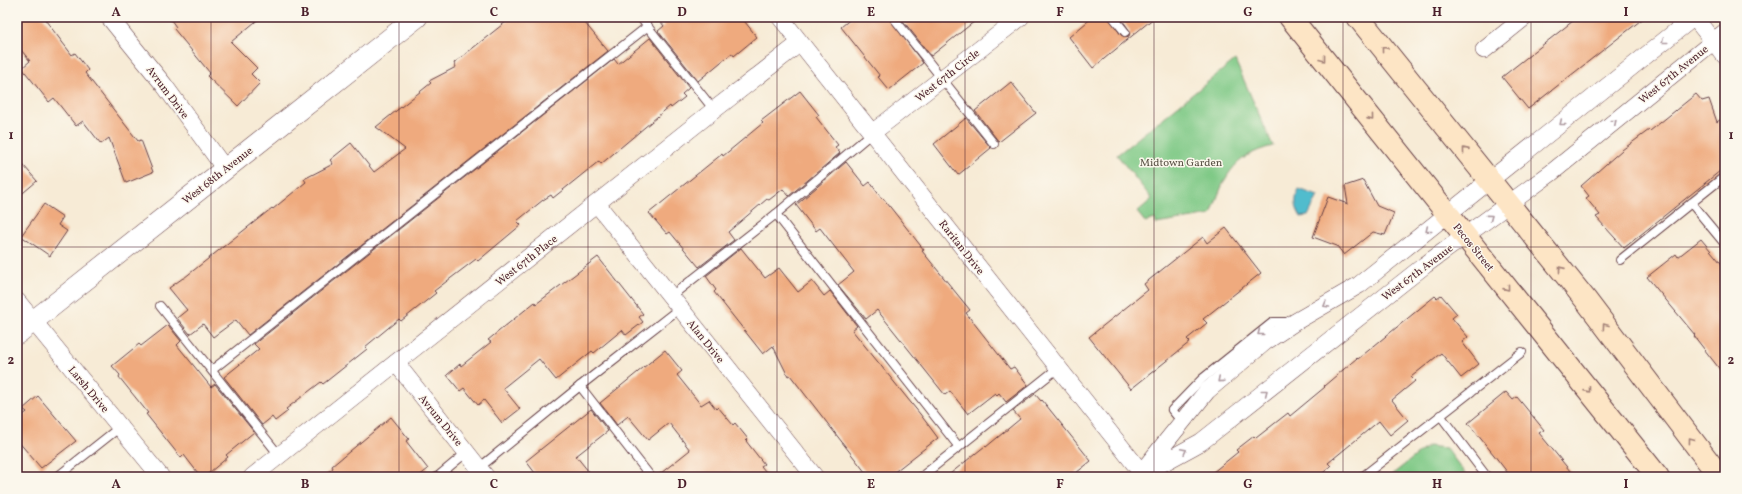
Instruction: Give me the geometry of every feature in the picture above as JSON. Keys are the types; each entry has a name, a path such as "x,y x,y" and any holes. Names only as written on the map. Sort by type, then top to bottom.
{"main road":[{"name":"Pecos Street","path":"1290,17 1658,477"},
{"path":"1358,17 1585,299 1720,477"}],"street":[{"name":"Avrum Drive","path":"109,17 164,85 225,169"},
{"name":"West 68th Avenue","path":"17,334 416,17"},
{"name":"Raritan Drive","path":"780,17 1058,368 1141,476"},
{"path":"1484,50 1524,17"},
{"path":"1141,476 1207,392 1265,342 1295,322 1360,285 1694,17 1719,36 1725,56"},
{"name":"West 67th Circle","path":"872,134 943,79 1014,19"},
{"name":"West 67th Avenue","path":"1141,476 1201,442 1419,270 1551,173 1719,36"},
{"name":"West 67th Place","path":"252,477 800,43"},
{"name":"Alan Drive","path":"597,204 814,477"},
{"name":"Larsh Drive","path":"17,301 161,477"},
{"name":"Avrum Drive","path":"396,363 483,472"}],"lane":[{"path":"640,17 714,110"},
{"path":"893,17 994,144"},
{"path":"1113,17 1125,32"},
{"path":"212,370 648,26"},
{"path":"483,472 776,214 872,134"},
{"path":"1620,260 1725,176"},
{"path":"1692,203 1725,244"},
{"path":"776,214 959,447"},
{"path":"160,306 279,456"},
{"path":"1362,477 1522,352"},
{"path":"921,477 1058,368"},
{"path":"580,386 651,477"},
{"path":"1440,415 1487,477"},
{"path":"57,477 120,427"},
{"path":"437,477 467,452"}],"green space":[{"name":"Midtown Garden","path":"1235,60 1273,146 1259,150 1238,162 1225,180 1211,215 1156,224 1155,219 1145,222 1137,212 1152,199 1117,155"},
{"path":"1428,446 1446,448 1468,477 1389,477"}],"water":[{"path":"1299,189 1318,196 1308,216 1301,217 1297,210 1296,197"}],"building":[{"path":"17,17 43,17 72,55 75,53 88,70 85,73 138,141 141,140 153,172 126,183 109,138 101,144 83,121 76,126 54,98 49,102 22,68 30,61 17,45"},
{"path":"169,17 261,17 231,42 257,68 251,74 260,83 238,106 207,76 210,73 174,29 176,27"},
{"path":"512,17 580,17 608,51 248,335 236,320 213,337 203,324 190,334 177,318 187,310 169,288 184,278 272,208 273,209 306,182 304,179 333,164 330,160 351,143 374,172 405,149 376,127 431,83 429,81 456,67 454,63"},
{"path":"657,17 741,17 757,37 734,56 732,53 698,81 658,31 664,26"},
{"path":"853,17 888,17 923,63 889,90 878,77 880,76 841,27"},
{"path":"900,17 980,17 931,56"},
{"path":"1093,17 1108,17 1121,35 1125,37 1129,36 1130,31 1120,17 1155,17 1093,68 1069,37"},
{"path":"1578,17 1645,17 1528,109 1502,77"},
{"path":"650,38 689,88 682,94 685,97 671,108 670,106 601,164 599,161 553,198 551,195 543,200 517,221 521,225 478,261 476,259 434,291 436,293 401,321 399,319 365,347 367,349 323,384 321,382 286,409 288,411 275,421 272,417 262,425 224,377 259,349 254,344 614,59 618,64"},
{"path":"1011,82 1036,113 999,142 975,111"},
{"path":"800,91 819,115 816,117 838,145 835,147 840,153 789,196 783,189 769,200 767,199 728,232 734,240 699,267 670,232 667,234 649,213 722,154 723,156 763,123 761,121"},
{"path":"1696,94 1702,101 1709,99 1717,122 1725,116 1725,167 1624,248 1596,217 1600,215 1586,198 1589,196 1581,186 1622,150 1649,130 1650,131"},
{"path":"966,118 991,148 958,175 934,144"},
{"path":"17,158 37,181 17,198"},
{"path":"846,162 865,186 870,182 924,250 922,251 970,310 966,313 1010,369 1014,367 1028,385 1006,402 999,393 997,395 995,393 968,414 950,391 945,395 877,310 866,319 838,285 854,272 820,228 816,231 796,205"},
{"path":"1363,180 1377,206 1394,213 1385,235 1373,232 1344,255 1337,246 1313,237 1328,197 1348,204 1345,186"},
{"path":"44,204 63,217 58,225 67,231 50,256 21,236"},
{"path":"1226,228 1261,273 1203,319 1207,323 1187,339 1190,342 1131,389 1089,337 1148,290 1144,284 1203,237 1207,243"},
{"path":"1701,239 1725,268 1725,376 1694,336 1695,335 1647,277 1676,254 1678,257"},
{"path":"741,248 765,278 779,268 798,292 812,281 824,296 830,291 857,326 852,330 938,438 888,477 869,477 790,375 788,376 773,346 763,354 714,292 716,290 706,276"},
{"path":"598,257 643,314 639,317 643,322 626,335 622,330 594,353 592,351 556,380 539,359 503,388 520,409 502,423 484,400 478,405 464,388 460,391 447,375 460,364 461,366 491,342 488,340 535,302 536,304"},
{"path":"1441,295 1457,314 1452,318 1468,337 1462,342 1479,364 1461,378 1441,353 1411,377 1415,381 1392,400 1408,420 1390,435 1379,421 1328,463 1331,466 1318,477 1207,477 1238,452 1236,450 1254,436 1256,438 1288,413 1290,416 1357,358 1358,359 1435,296 1437,298"},
{"path":"168,325 181,341 177,345 211,387 215,384 254,432 226,455 228,457 204,477 201,477 184,455 181,458 146,414 148,413 112,366 139,344 141,346"},
{"path":"665,350 682,371 677,375 701,405 709,400 716,409 718,407 733,425 735,423 748,439 746,441 764,464 761,466 770,477 656,477 690,450 669,423 648,440 628,416 617,425 600,403"},
{"path":"1506,392 1513,400 1517,397 1544,430 1539,433 1575,477 1511,477 1468,423"},
{"path":"1035,394 1041,401 1042,400 1091,461 1071,477 946,477 1020,419 1013,411"},
{"path":"38,396 76,441 41,468 17,440 17,420 27,412 23,409"},
{"path":"591,409 608,431 576,456 593,477 538,477 526,461"},
{"path":"391,417 409,439 406,441 428,469 418,477 322,477 333,468 332,466"}]}
